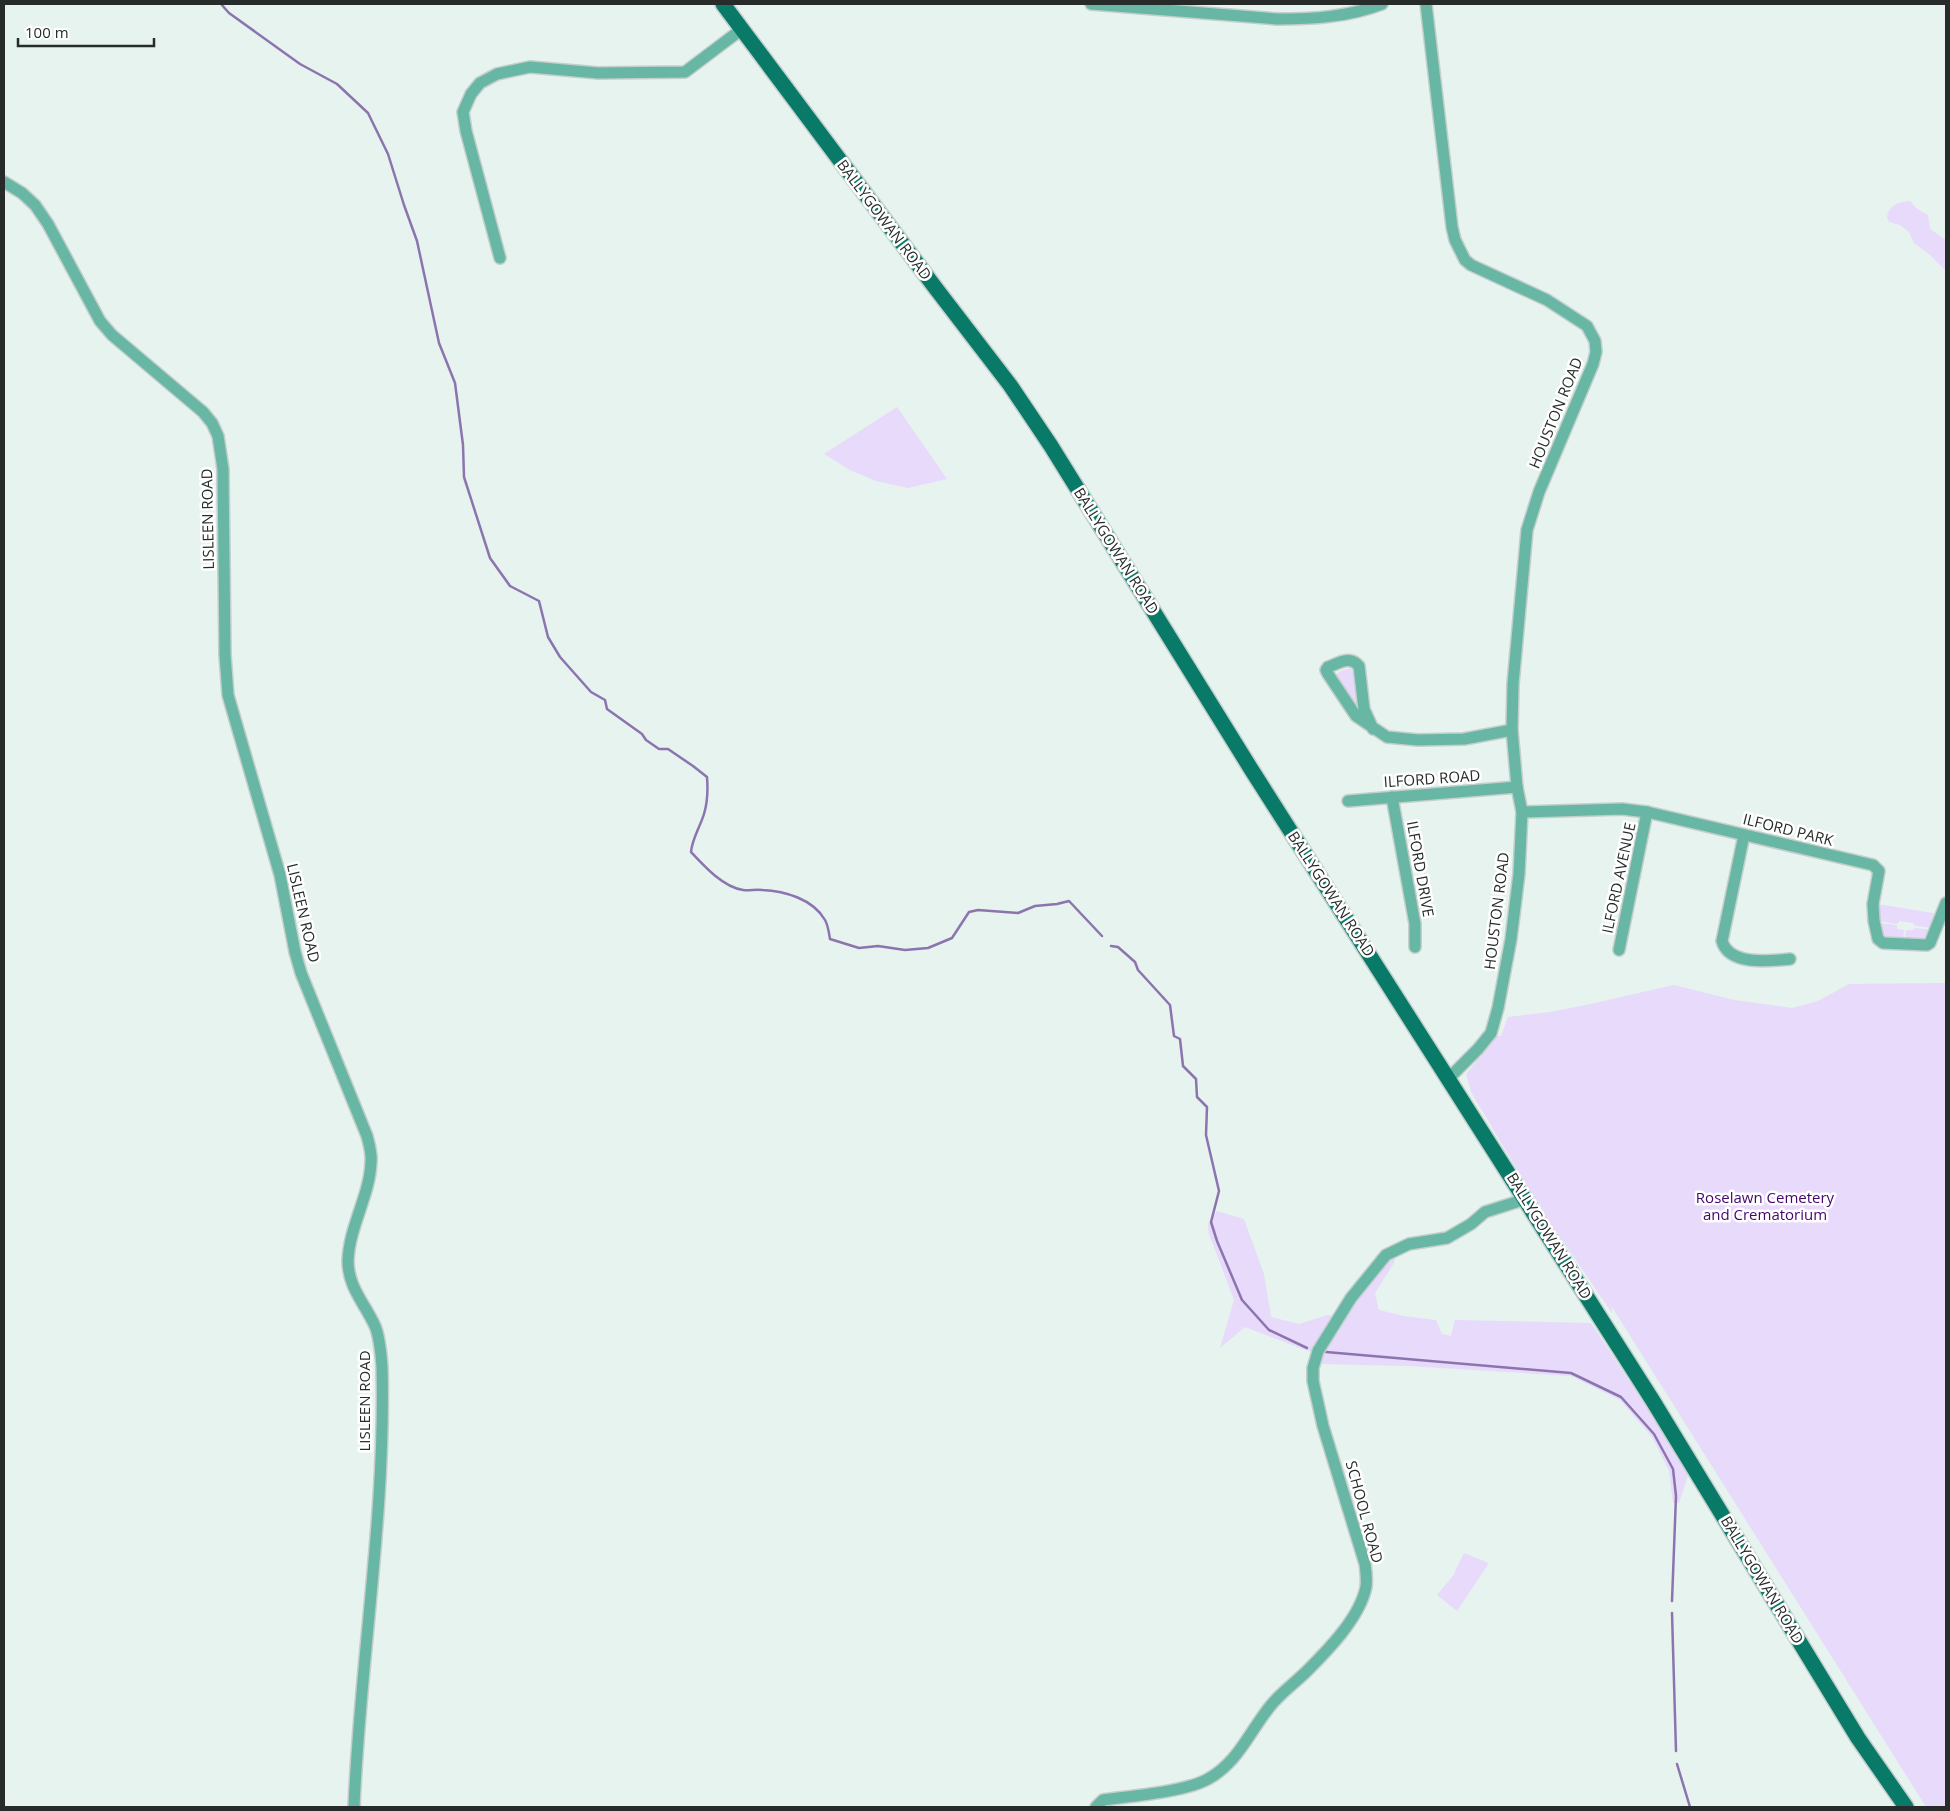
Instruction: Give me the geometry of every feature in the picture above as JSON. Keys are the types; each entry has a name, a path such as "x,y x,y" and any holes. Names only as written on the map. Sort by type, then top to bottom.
{"main road":[{"name":"BALLYGOWAN ROAD","path":"723,4 910,255 1010,385 1051,446 1247,762 1654,1402 1858,1738 1906,1807"}],"street":[{"path":"1090,4 1180,8 1277,19 1308,19 1350,14 1382,4"},
{"name":"HOUSTON ROAD","path":"1426,4 1455,240 1466,260 1471,265 1547,300 1587,326 1595,341 1596,352 1593,364 1539,492 1528,530 1513,684 1512,730 1517,787 1522,812 1519,874 1512,930 1495,1022 1491,1033 1449,1078"},
{"path":"500,258 466,131 463,112 471,94 480,83 500,73 530,67 598,73 685,72 742,29"},
{"name":"LISLEEN ROAD","path":"4,182 35,204 48,224 100,321 112,336 203,412 212,423 218,436 223,469 224,656 228,695 280,875 301,973 367,1136 371,1152 368,1178 348,1260 349,1274 353,1286 375,1327 379,1342 382,1396 376,1540 364,1666 354,1807"},
{"path":"1373,729 1364,709 1358,666 1355,661 1349,659 1328,667 1326,670 1328,674 1356,716 1373,729 1387,737 1418,740 1464,739 1512,730"},
{"name":"ILFORD ROAD","path":"1348,801 1517,787"},
{"name":"ILFORD DRIVE","path":"1392,797 1415,924 1415,947"},
{"name":"ILFORD PARK","path":"1522,812 1622,809 1647,812 1876,867 1879,877 1872,904 1878,939 1883,943 1930,944 1946,902"},
{"name":"ILFORD AVENUE","path":"1619,950 1647,812"},
{"path":"1744,835 1722,941 1724,947 1734,955 1752,960 1790,959"},
{"name":"SCHOOL ROAD","path":"1096,1807 1104,1800 1150,1794 1186,1786 1206,1780 1222,1771 1234,1758 1272,1703 1308,1670 1347,1627 1359,1605 1366,1586 1365,1564 1323,1426 1317,1399 1312,1368 1318,1351 1351,1298 1386,1255 1409,1244 1447,1238 1471,1224 1485,1212 1526,1199"}],"green space":[{"path":"1910,201 1916,208 1928,215 1930,229 1946,240 1946,271 1930,255 1914,243 1909,232 1900,225 1889,222 1887,217 1892,207 1898,203"},
{"path":"897,407 947,479 908,488 876,481 850,470 824,454"},
{"path":"1352,668 1356,671 1362,715 1335,679 1339,672"},
{"path":"1877,904 1939,914 1933,928 1915,926 1913,923 1899,921 1897,924 1879,921"},
{"path":"1879,923 1897,925 1897,929 1904,930 1903,940 1886,938 1882,933"},
{"path":"1915,928 1933,930 1927,940 1905,940 1906,930 1913,930"},
{"name":"Roselawn Cemetery and Crematorium","path":"1946,983 1946,1807 1926,1807 1612,1307 1612,1313 1537,1203 1471,1092 1466,1074 1497,1036 1501,1036 1508,1017 1550,1012 1674,985 1734,1000 1792,1008 1818,1001 1849,984"},
{"path":"1217,1211 1244,1219 1264,1274 1271,1317 1299,1324 1328,1315 1343,1318 1383,1264 1395,1257 1394,1263 1375,1293 1379,1310 1404,1316 1436,1320 1442,1334 1451,1336 1455,1320 1591,1323 1689,1472 1679,1503 1673,1503 1669,1471 1652,1437 1620,1400 1571,1376 1407,1366 1319,1364 1321,1356 1245,1327 1220,1348 1234,1300 1209,1234 1208,1224"},
{"path":"1464,1553 1489,1563 1457,1611 1437,1595 1453,1576"}],"waterway":[{"path":"221,4 229,13 300,64 337,84 368,113 388,154 417,241 439,343 455,383 463,445 464,477 490,558 510,586 539,601 548,637 560,657 591,692 605,700 607,709 642,734 646,740 659,749 668,749 707,777 705,809 691,852 696,858 728,885 745,890 780,892 806,902 820,913 825,920 830,939 859,948 878,946 905,950 928,948 952,938 969,912 978,910 1018,913 1035,906 1069,901 1102,936"},
{"path":"1111,946 1118,947 1135,962 1138,970 1170,1005 1174,1036 1180,1039 1183,1066 1196,1079 1197,1097 1207,1107 1206,1135 1219,1191 1211,1222 1242,1300 1269,1330 1307,1348"},
{"path":"1326,1352 1571,1373 1621,1397 1654,1434 1673,1469 1676,1496 1672,1601"},
{"path":"1672,1613 1676,1751"},
{"path":"1677,1764 1690,1807"}]}
